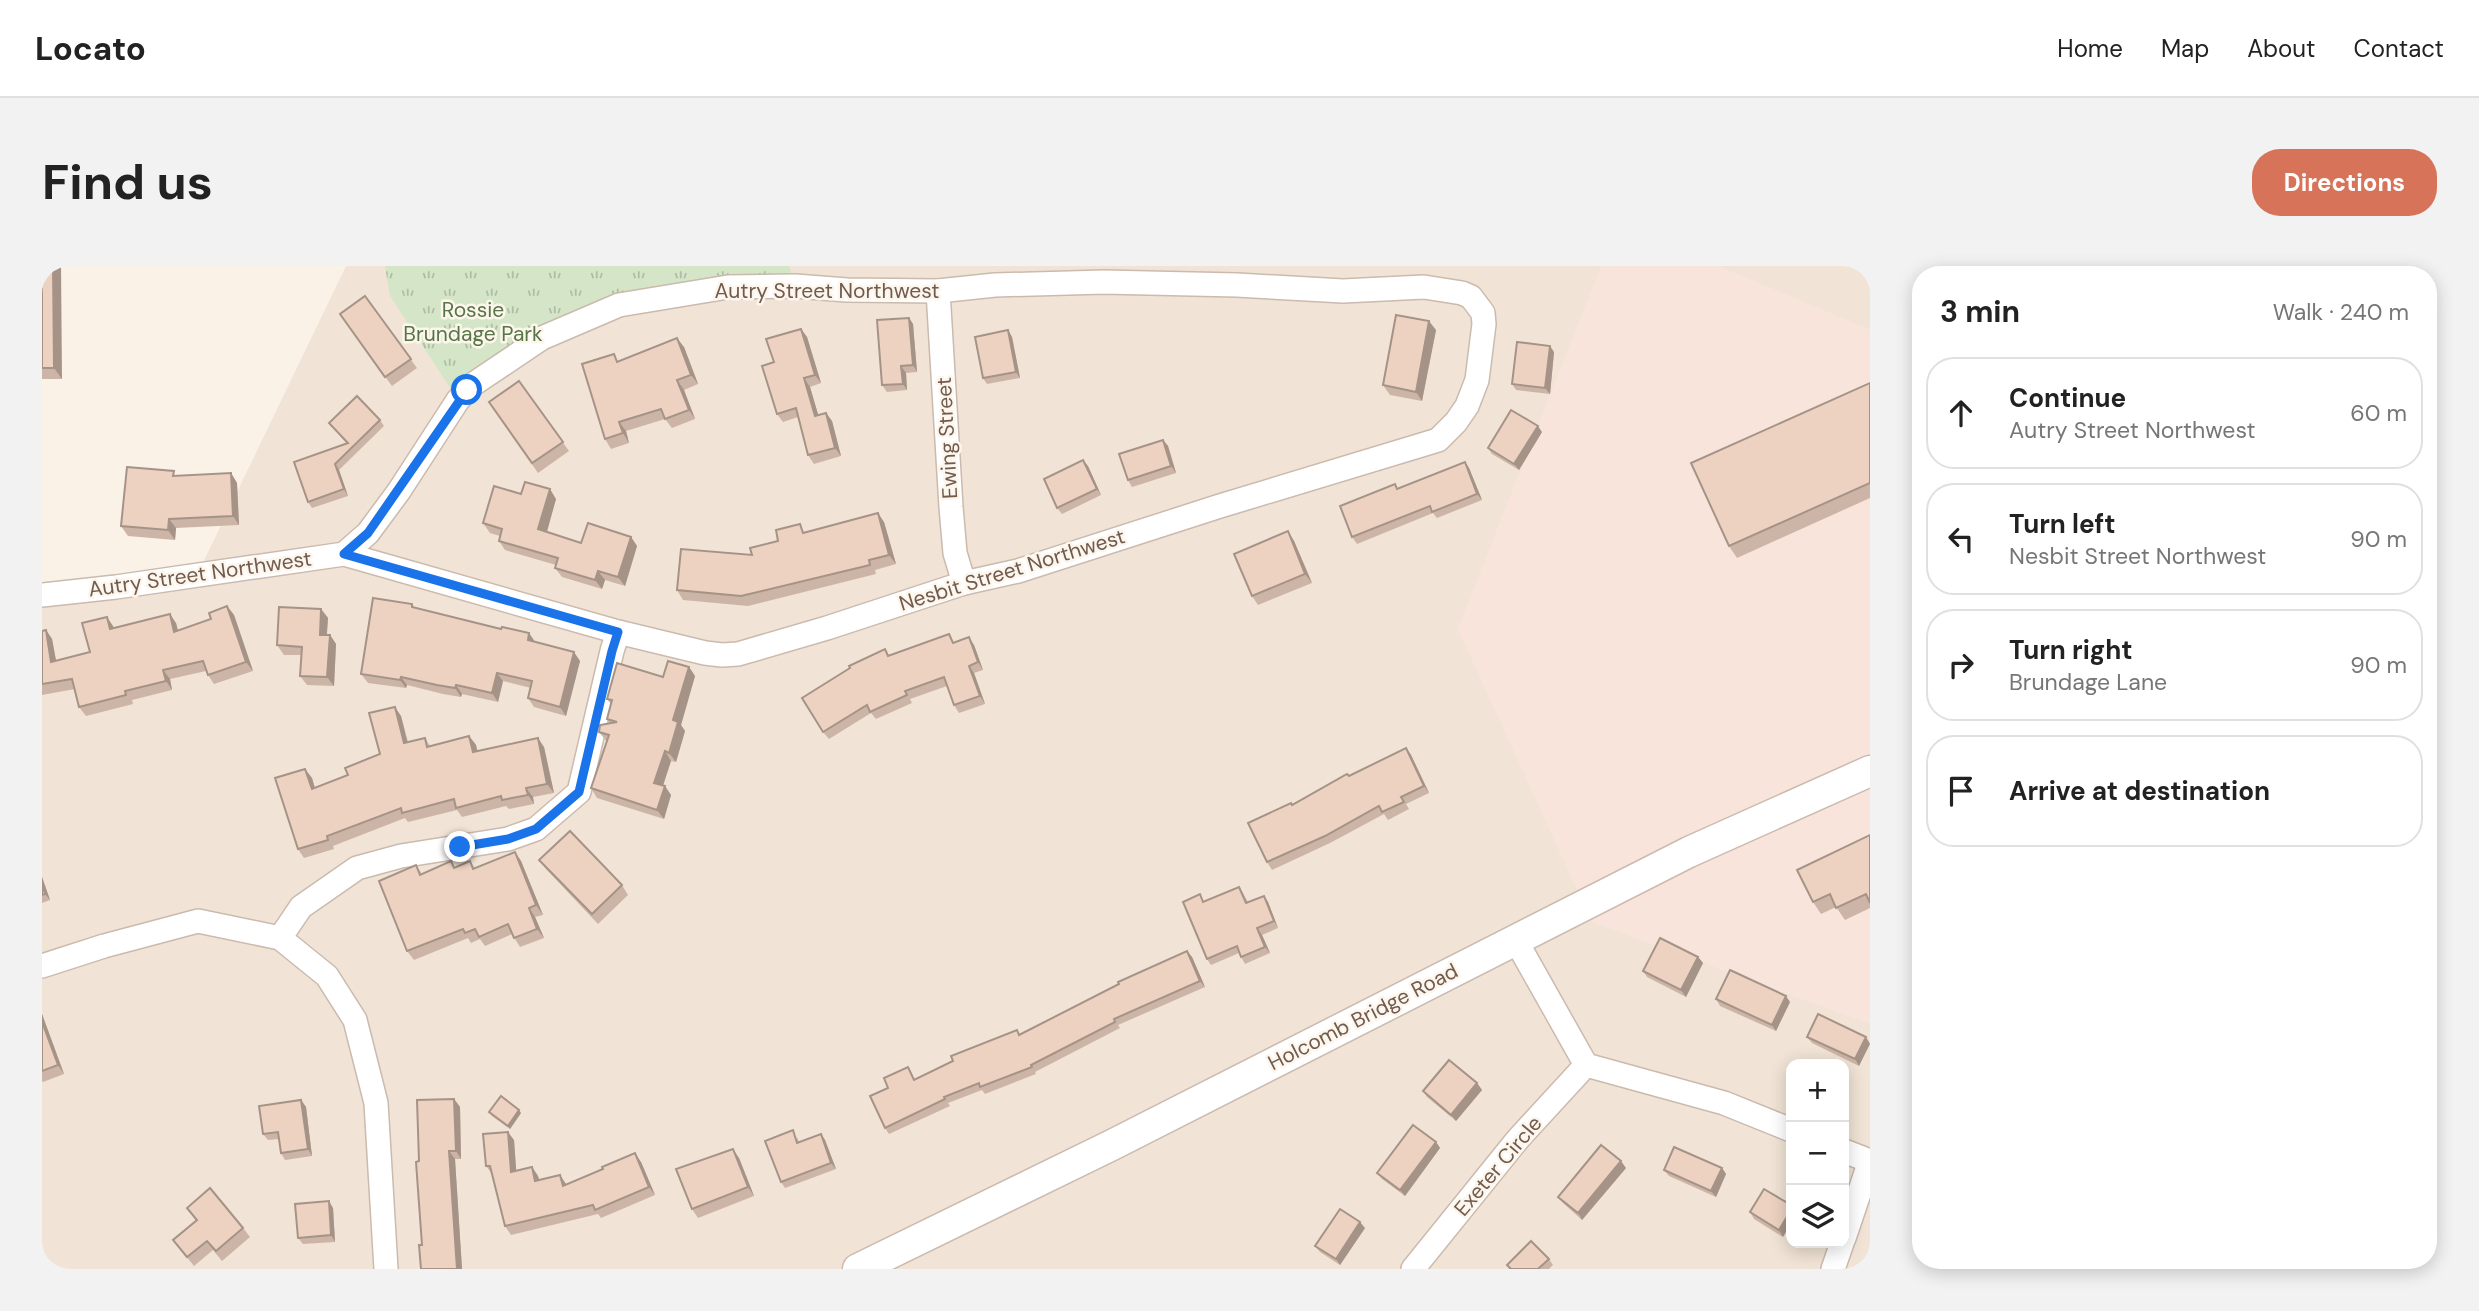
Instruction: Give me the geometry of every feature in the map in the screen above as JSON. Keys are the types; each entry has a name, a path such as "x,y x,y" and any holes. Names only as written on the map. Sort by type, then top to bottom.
{"street":[{"name":"Autry Street Northwest","path":"42,595 344,554 368,533 399,491 458,400 472,385 551,334 619,305 728,287 795,286 847,290 938,291 995,285 1104,282 1343,291 1385,288"},
{"name":"Nesbit Street Northwest","path":"344,554 618,632 705,653 738,654 964,583 1018,571 1438,440 1467,406 1477,380 1483,313 1471,297 1462,293 1424,287 1385,288"},
{"name":"Ewing Street","path":"938,291 955,552 964,583"},
{"path":"280,938 301,907 357,868 401,856 508,839 536,829 579,792 618,632"},
{"name":"Holcomb Bridge Road","path":"858,1269 1125,1139 1689,852 1870,771"},
{"path":"42,966 198,921 280,938 327,976 355,1020 376,1103 386,1269"},
{"path":"1515,939 1586,1065 1724,1103 1786,1128"},
{"name":"Exeter Circle","path":"1413,1269 1518,1139 1586,1065"},
{"path":"1849,1153 1870,1161 1849,1222"},
{"path":"1833,1269 1840,1248"}],"shaded area":[{"path":"346,266 1870,266 1870,1269 42,1269 42,593 198,573"},
{"path":"1601,266 1718,266 1870,330 1870,1024 1592,922 1458,629"}],"green space":[{"name":"Rossie Brundage Park","path":"385,266 789,266 795,286 619,305 458,400 390,296"}],"building":[{"path":"42,266 53,266 54,368 42,368"},
{"path":"365,296 411,359 385,377 340,314"},
{"path":"1396,315 1429,321 1416,392 1383,385"},
{"path":"909,318 913,365 901,366 903,384 882,385 877,320"},
{"path":"801,329 815,375 804,378 815,416 826,413 835,448 808,455 796,408 777,414 762,366 774,362 766,339"},
{"path":"1008,330 1016,372 983,378 975,337"},
{"path":"677,338 691,375 677,380 689,410 665,419 661,409 619,422 623,433 605,439 582,364 614,354 617,362"},
{"path":"1517,342 1550,346 1545,388 1512,384"},
{"path":"519,381 563,442 532,463 489,402"},
{"path":"1870,383 1870,483 1729,546 1691,463"},
{"path":"357,396 380,420 335,464 344,489 308,502 294,462 348,443 329,423"},
{"path":"1511,410 1538,426 1514,464 1488,448"},
{"path":"1163,440 1171,466 1128,480 1119,454"},
{"path":"1083,460 1097,489 1057,508 1044,479"},
{"path":"1465,462 1477,494 1432,512 1430,506 1352,537 1340,506 1395,484 1397,489"},
{"path":"127,467 174,471 173,476 231,473 233,516 169,519 168,530 121,526"},
{"path":"525,482 550,489 538,529 581,543 588,523 631,537 618,577 598,571 595,580 555,568 558,558 499,541 502,529 483,523 494,486 521,494"},
{"path":"878,513 889,555 869,560 870,565 741,596 677,590 681,549 752,555 750,548 778,541 776,530 800,524 803,533"},
{"path":"1288,531 1305,574 1252,596 1234,554"},
{"path":"373,598 412,604 412,607 501,629 502,627 529,633 528,640 574,652 560,707 528,698 532,681 497,673 492,693 401,677 400,680 361,674"},
{"path":"227,606 246,662 208,675 203,661 163,670 166,681 125,691 126,695 79,707 72,679 42,684 42,631 46,630 51,662 90,652 82,623 107,617 110,629 170,614 174,632 211,619 209,613"},
{"path":"279,607 321,609 320,635 330,635 327,677 300,676 302,647 277,645"},
{"path":"949,634 953,643 969,637 978,662 969,666 980,696 954,705 944,677 905,691 907,695 870,712 867,705 823,732 802,698 850,668 849,666 885,649 888,656"},
{"path":"668,661 689,667 673,720 678,722 669,753 665,751 654,783 665,786 657,810 591,788 609,735 599,732 600,725 617,722 607,719 612,700 607,699 617,663 663,677"},
{"path":"395,707 404,743 425,738 427,747 469,736 473,752 538,738 547,784 526,788 528,795 502,800 501,796 456,808 454,799 402,813 401,808 327,836 328,840 298,849 275,778 305,769 312,789 348,775 345,768 380,754 369,713"},
{"path":"1406,748 1424,786 1401,797 1404,802 1382,812 1379,806 1325,836 1267,862 1248,823 1291,803 1292,805 1347,774 1349,776"},
{"path":"570,831 622,885 592,914 539,860"},
{"path":"1870,835 1870,903 1866,894 1836,908 1830,894 1813,902 1797,870"},
{"path":"515,852 536,905 529,908 537,929 514,938 508,924 479,937 475,929 465,933 463,929 407,951 379,881 416,865 420,875 451,861 454,868 470,861 473,869"},
{"path":"1239,887 1246,903 1264,896 1274,921 1257,928 1265,947 1241,957 1237,946 1207,959 1183,902 1200,894 1203,902"},
{"path":"1660,938 1698,957 1681,990 1643,971"},
{"path":"1187,951 1200,981 1114,1019 1115,1022 1031,1065 1032,1067 980,1087 979,1083 944,1097 945,1099 885,1128 870,1096 888,1088 884,1078 908,1067 914,1080 953,1061 951,1056 1017,1030 1019,1035 1119,984 1118,982"},
{"path":"1730,970 1786,996 1772,1025 1716,999"},
{"path":"1818,1014 1866,1037 1855,1059 1807,1037"},
{"path":"42,1022 58,1065 42,1071"},
{"path":"1449,1060 1477,1083 1451,1115 1423,1091"},
{"path":"501,1096 519,1110 508,1126 489,1112"},
{"path":"454,1099 456,1151 449,1151 457,1269 421,1269 419,1245 422,1245 416,1162 419,1161 417,1100"},
{"path":"301,1100 308,1149 281,1153 278,1132 263,1134 259,1106"},
{"path":"1413,1125 1436,1142 1400,1190 1377,1173"},
{"path":"793,1130 797,1143 821,1134 831,1163 781,1182 765,1141"},
{"path":"508,1132 511,1172 532,1167 535,1181 560,1175 563,1186 635,1153 649,1187 595,1210 593,1205 505,1226 490,1166 486,1166 483,1134"},
{"path":"1601,1145 1621,1161 1578,1213 1558,1197"},
{"path":"1674,1147 1722,1168 1711,1191 1664,1170"},
{"path":"733,1149 748,1187 692,1209 676,1169"},
{"path":"210,1188 243,1228 216,1251 207,1241 187,1257 173,1240 197,1220 187,1208"},
{"path":"1764,1189 1786,1202 1786,1218 1779,1230 1750,1212"},
{"path":"329,1201 331,1235 298,1238 295,1204"},
{"path":"1340,1209 1360,1222 1336,1259 1315,1246"},
{"path":"1531,1241 1549,1259 1538,1269 1511,1269 1507,1265"}],"route":[{"path":"460,847 508,839 536,829 579,792 618,632 344,554 368,533 467,390"}]}
